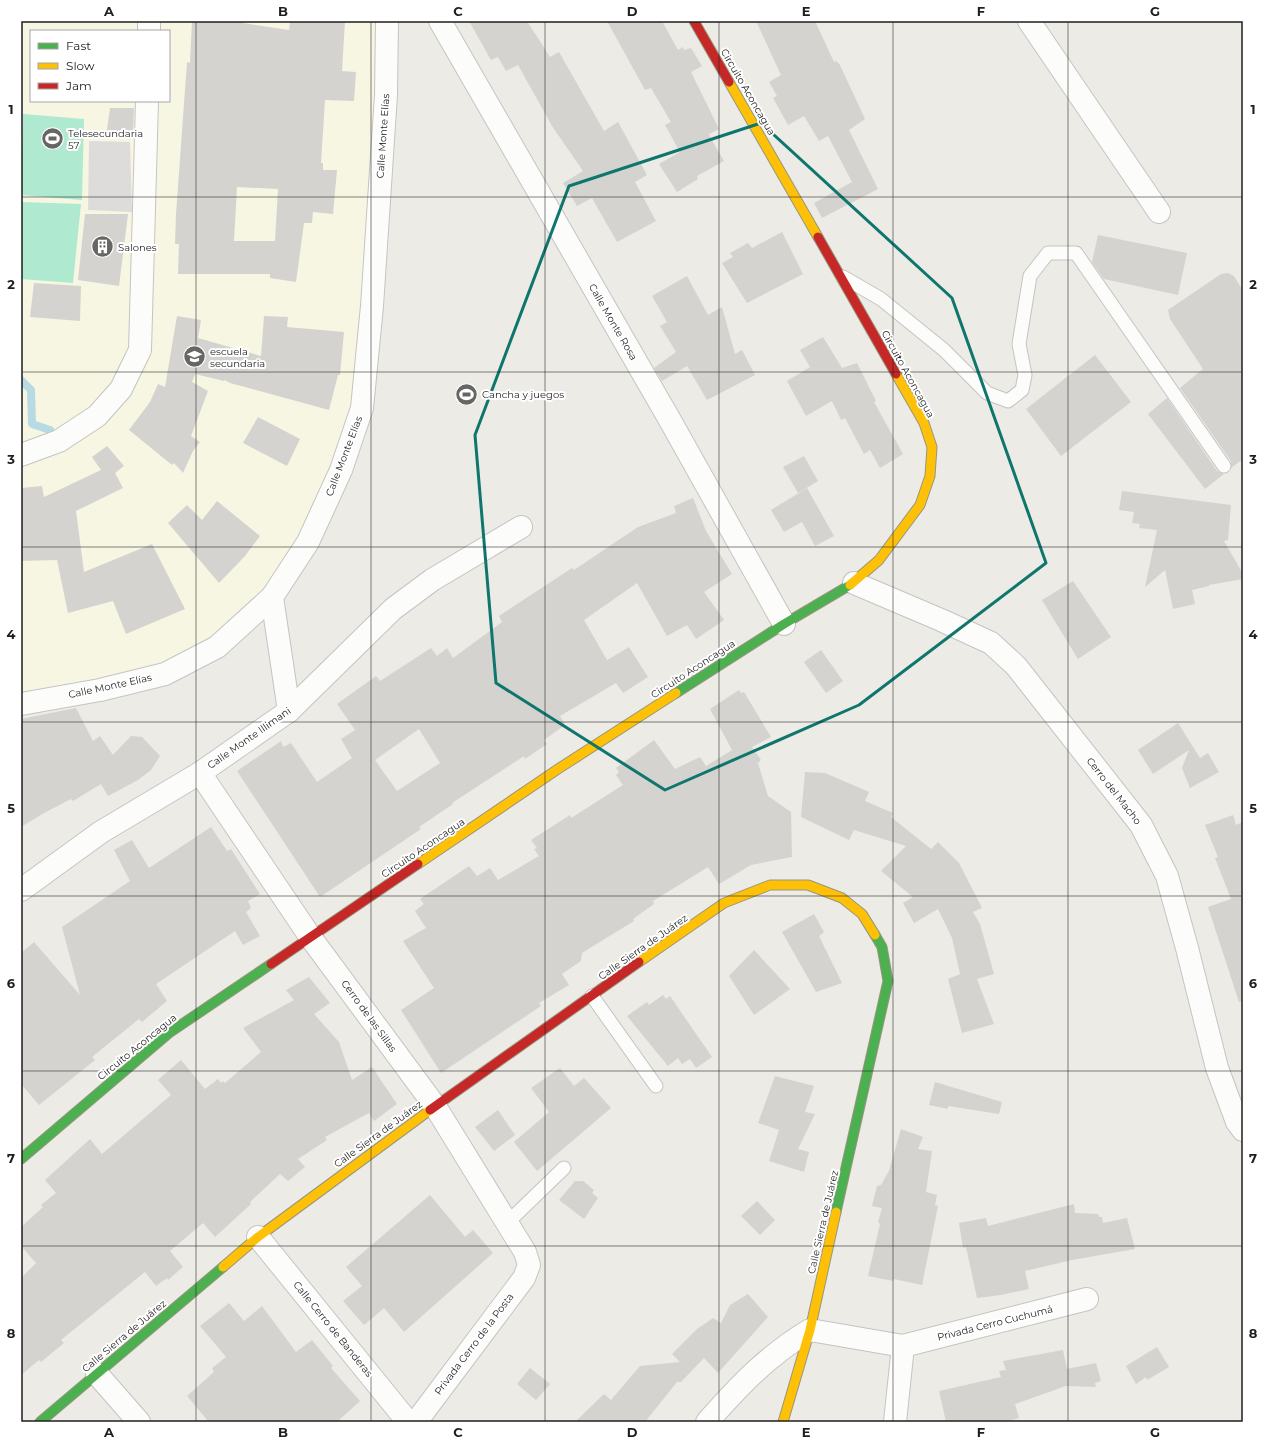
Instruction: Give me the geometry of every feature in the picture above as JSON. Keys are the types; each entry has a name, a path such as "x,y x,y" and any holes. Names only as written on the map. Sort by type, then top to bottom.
{"street":[{"name":"Calle Monte Elías","path":"21,704 100,690 164,674 217,647 272,597 308,542 341,470 362,408 372,306 386,95 387,21"},
{"name":"Calle Monte Rosa","path":"440,21 671,422 784,624"},
{"name":"Circuito Aconcagua","path":"21,1159 169,1033 558,770 784,624 854,583 879,560 920,505 930,476 932,447 924,423 694,21"},
{"path":"1029,21 1159,212"},
{"path":"21,455 59,441 97,416 121,389 140,350 147,102"},
{"name":"Calle Monte Illimani","path":"21,890 101,832 200,773 289,711 393,609 432,580 520,527"},
{"name":"Cerro del Macho","path":"854,583 991,643 1016,666 1141,825 1167,876 1187,948 1217,1068 1237,1122 1243,1130"},
{"path":"272,597 289,711"},
{"name":"Cerro de las Sillas","path":"200,773 311,938 434,1106 508,1222 525,1252 529,1265"},
{"name":"Calle Sierra de Juárez","path":"40,1422 258,1237 434,1106 724,903 770,885 808,885 842,898 862,914 882,947 888,980 810,1330 783,1422"},
{"name":"Calle Cerro de Banderas","path":"258,1237 408,1422"},
{"name":"Privada Cerro de la Posta","path":"416,1422 524,1278 529,1265"},
{"name":"Privada Cerro Cuchumá","path":"903,1346 1087,1299"},
{"path":"707,1422 760,1365 785,1345 810,1330 903,1346 895,1422"},
{"path":"97,1374 139,1422"}],"lane":[{"path":"839,275 881,299 944,350 987,393 1008,401 1022,390 1025,375 1019,344 1030,276 1048,253 1076,253 1224,466"},
{"path":"592,996 656,1086"},
{"path":"508,1222 564,1168"}],"highlighted area":[{"path":"761,123 952,298 1046,563 859,705 665,790 496,683 475,435 569,186"}],"shaded area":[{"name":"escuela secundaria","path":"21,21 387,21 362,408 272,597 164,674 21,704"},
{"path":"89,141 130,142 132,212 88,210"}],"green space":[{"name":"Telesecundaria 57","path":"23,114 84,119 82,200 21,195"},
{"path":"21,202 81,204 73,283 21,279"}],"building":[{"path":"192,21 243,21 243,23 289,30 290,21 345,21 342,71 356,72 354,101 325,100 321,163 323,163 323,170 337,170 333,214 313,212 312,223 304,223 296,282 270,278 270,274 178,274 179,244 175,244 176,214 187,62 190,63","holes":["237,187 278,189 275,241 234,241"]},
{"path":"469,21 527,21 550,57 559,52 604,131 618,122 647,175 635,182 656,221 617,242 592,198 577,206 563,183 583,171 552,126 518,65 506,71 498,57 491,60"},
{"path":"607,21 662,21 678,50 683,47 684,50 691,48 702,66 691,72 719,129 709,134 724,161 697,176 698,179 677,192 659,164 680,152 665,125 671,122 651,88 645,90"},
{"path":"756,21 815,21 834,62 836,61 840,65 865,119 849,130 878,189 822,218 814,203 852,182 828,136 819,141 804,116 788,125 773,98 777,96 769,82 781,75"},
{"path":"110,108 134,108 133,137 106,137"},
{"name":"Salones","path":"85,214 128,214 119,286 78,280"},
{"path":"782,232 803,274 747,303 722,263 733,257 730,253 748,243 752,248"},
{"path":"1098,235 1187,253 1178,295 1104,279 1092,262"},
{"path":"1228,273 1234,276 1243,291 1243,459 1231,468 1231,461 1180,388 1203,369 1170,319 1168,310 1221,274"},
{"path":"687,276 708,315 722,307 735,354 742,350 755,375 707,400 687,366 662,381 654,368 676,352 660,326 667,322 652,296"},
{"path":"34,283 81,286 80,321 30,317"},
{"path":"177,316 201,320 198,338 261,356 264,316 288,317 287,327 344,332 340,375 338,375 329,410 230,383 225,380 195,374 192,382 208,391 191,436 200,442 193,451 183,473 174,463 172,465 129,430 150,402 158,384 165,387"},
{"path":"823,337 842,368 857,363 876,401 874,402 903,454 880,468 870,450 864,454 845,418 841,420 832,401 806,416 787,381 810,367 800,350"},
{"path":"1095,355 1131,402 1061,456 1026,409"},
{"path":"1167,398 1217,471 1224,474 1205,489 1148,414"},
{"path":"258,417 300,439 287,466 243,443"},
{"path":"107,446 124,466 115,473 123,488 76,511 84,572 152,544 185,609 126,634 113,601 68,613 57,560 21,561 21,488 42,486 44,497 101,470 92,457"},
{"path":"804,456 818,481 798,493 783,467"},
{"path":"807,488 834,536 815,546 802,522 784,532 771,510"},
{"path":"1122,491 1231,505 1228,540 1224,541 1243,574 1243,579 1209,585 1192,590 1195,604 1173,609 1165,570 1145,587 1157,530 1139,528 1140,524 1132,523 1134,512 1119,510"},
{"path":"693,498 706,531 732,574 704,592 724,620 696,639 687,625 667,636 637,583 584,620 607,660 629,647 648,677 623,693 616,683 560,716 565,725 544,740 547,744 525,759 524,756 452,803 453,804 419,827 421,829 320,897 237,771 281,741 283,747 291,743 317,782 352,758 341,739 355,730 337,704 376,676 380,681 431,648 437,656 447,648 453,658 502,622 499,616 572,568 574,570 638,527 676,513 674,506","holes":["419,729 440,763 397,791 375,760"]},
{"path":"217,501 260,536 245,556 219,583 168,523 187,505 202,520"},
{"path":"1073,581 1111,637 1078,659 1042,600"},
{"path":"821,650 843,681 826,693 804,662"},
{"path":"739,690 741,693 744,692 771,737 752,747 761,760 758,763 768,796 791,812 792,857 751,865 719,884 708,867 653,901 654,904 633,919 634,921 582,953 581,961 562,974 569,985 539,1003 541,1006 441,1073 401,1010 434,988 403,941 426,928 415,911 424,904 420,899 469,866 477,876 490,868 498,880 539,856 534,849 537,848 531,840 570,815 571,818 623,785 616,775 619,772 616,768 654,740 675,769 700,757 706,766 732,750 710,709"},
{"path":"76,708 93,741 100,736 113,755 131,736 142,737 160,756 151,770 138,780 108,796 101,784 73,801 71,799 21,827 21,719"},
{"path":"1178,723 1200,758 1208,753 1219,772 1190,788 1182,768 1189,750 1153,774 1138,750"},
{"path":"805,772 825,773 869,792 865,801 893,813 891,817 931,849 938,842 959,863 982,908 973,912 980,924 994,974 977,979 994,1024 962,1033 948,979 960,974 952,938 938,909 914,923 903,903 913,897 881,871 906,846 854,830 849,840 801,817"},
{"path":"1233,815 1236,825 1243,822 1243,1001 1239,1002 1208,907 1231,899 1215,858 1218,857 1205,825"},
{"path":"211,827 227,851 231,849 260,894 248,901 251,908 246,912 260,936 243,945 235,931 156,984 167,1001 142,1022 139,1019 92,1057 95,1060 39,1105 21,1084 21,953 34,942 80,995 62,927 130,881 114,850 132,840 149,868"},
{"path":"814,914 824,932 819,936 842,983 816,992 782,932"},
{"path":"754,950 790,989 754,1015 729,976"},
{"path":"309,977 330,1003 314,1014 339,1042 352,1080 372,1067 397,1104 374,1121 369,1113 325,1137 327,1140 298,1159 305,1167 288,1181 280,1174 250,1202 251,1204 215,1237 203,1223 170,1251 183,1267 168,1280 167,1278 156,1286 145,1272 61,1340 64,1343 41,1362 39,1360 21,1375 21,1278 36,1263 21,1246 21,1227 43,1207 41,1205 56,1193 45,1180 90,1139 102,1154 171,1095 158,1080 181,1060 205,1089 218,1079 221,1083 223,1081 225,1083 261,1052 243,1028 294,1000 286,990"},
{"path":"663,995 666,999 670,996 712,1057 696,1068 690,1059 682,1064 678,1058 668,1066 627,1016 647,1002 649,1005"},
{"path":"560,1068 574,1086 584,1078 611,1108 537,1171 514,1142 549,1112 531,1088"},
{"path":"775,1076 814,1086 805,1112 815,1114 798,1149 809,1152 804,1172 769,1161 779,1130 758,1123"},
{"path":"935,1082 1002,1102 999,1114 948,1106 948,1109 929,1105"},
{"path":"498,1110 515,1135 494,1151 475,1127"},
{"path":"901,1129 923,1137 918,1149 932,1151 926,1192 937,1195 935,1205 938,1206 922,1285 894,1279 893,1281 868,1276 880,1224 878,1222 882,1208 872,1206 877,1186 881,1185 889,1171"},
{"path":"575,1181 583,1181 594,1190 592,1193 598,1198 584,1219 559,1200"},
{"path":"430,1195 465,1237 473,1230 493,1253 404,1332 384,1308 364,1325 343,1301 362,1286 346,1267"},
{"path":"757,1201 775,1220 760,1235 741,1216"},
{"path":"1074,1204 1075,1213 1098,1214 1099,1217 1102,1217 1103,1223 1127,1218 1135,1249 1072,1260 1025,1271 1029,1289 977,1298 966,1247 963,1248 959,1223 986,1218 988,1226"},
{"path":"748,1294 768,1317 718,1373 704,1358 681,1382 677,1382 645,1422 575,1422 604,1394 611,1400 640,1366 680,1362 672,1354 697,1329 713,1318 721,1323 730,1305"},
{"path":"229,1303 244,1321 262,1306 296,1352 312,1340 333,1366 331,1368 360,1401 337,1422 209,1422 187,1396 214,1372 212,1368 226,1357 200,1326"},
{"path":"1157,1347 1169,1367 1147,1380 1146,1377 1136,1384 1126,1366"},
{"path":"1063,1350 1067,1369 1096,1363 1101,1381 1095,1383 1096,1387 1066,1386 1015,1404 1019,1418 1005,1422 946,1422 939,1391 1001,1377 999,1371 1006,1370 1003,1361"},
{"path":"530,1368 550,1384 536,1400 517,1384"}],"waterway":[{"path":"21,380 31,390 32,424 50,430"}],"traffic: fast":[{"path":"676,693 784,624 850,585"},
{"path":"836,1212 888,981 882,947 875,935"},
{"path":"21,1159 169,1033 271,964"},
{"path":"40,1422 223,1267"}],"traffic: slow":[{"path":"729,82 818,237"},
{"path":"850,585 879,560 920,505 930,476 932,447 924,423 896,374"},
{"path":"418,864 558,769 676,693"},
{"path":"639,962 724,903 770,885 808,885 842,898 862,914 875,935"},
{"path":"223,1267 258,1237 430,1110"},
{"path":"783,1422 810,1330 836,1212"}],"traffic: jam":[{"path":"694,21 729,82"},
{"path":"818,237 896,374"},
{"path":"271,964 418,864"},
{"path":"430,1110 639,962"}],"place":[{"name":"Telesecundaria 57","path":"53,139"},
{"name":"Salones","path":"103,247"},
{"name":"escuela secundaria","path":"194,357"},
{"name":"Cancha y juegos","path":"466,394"}]}
